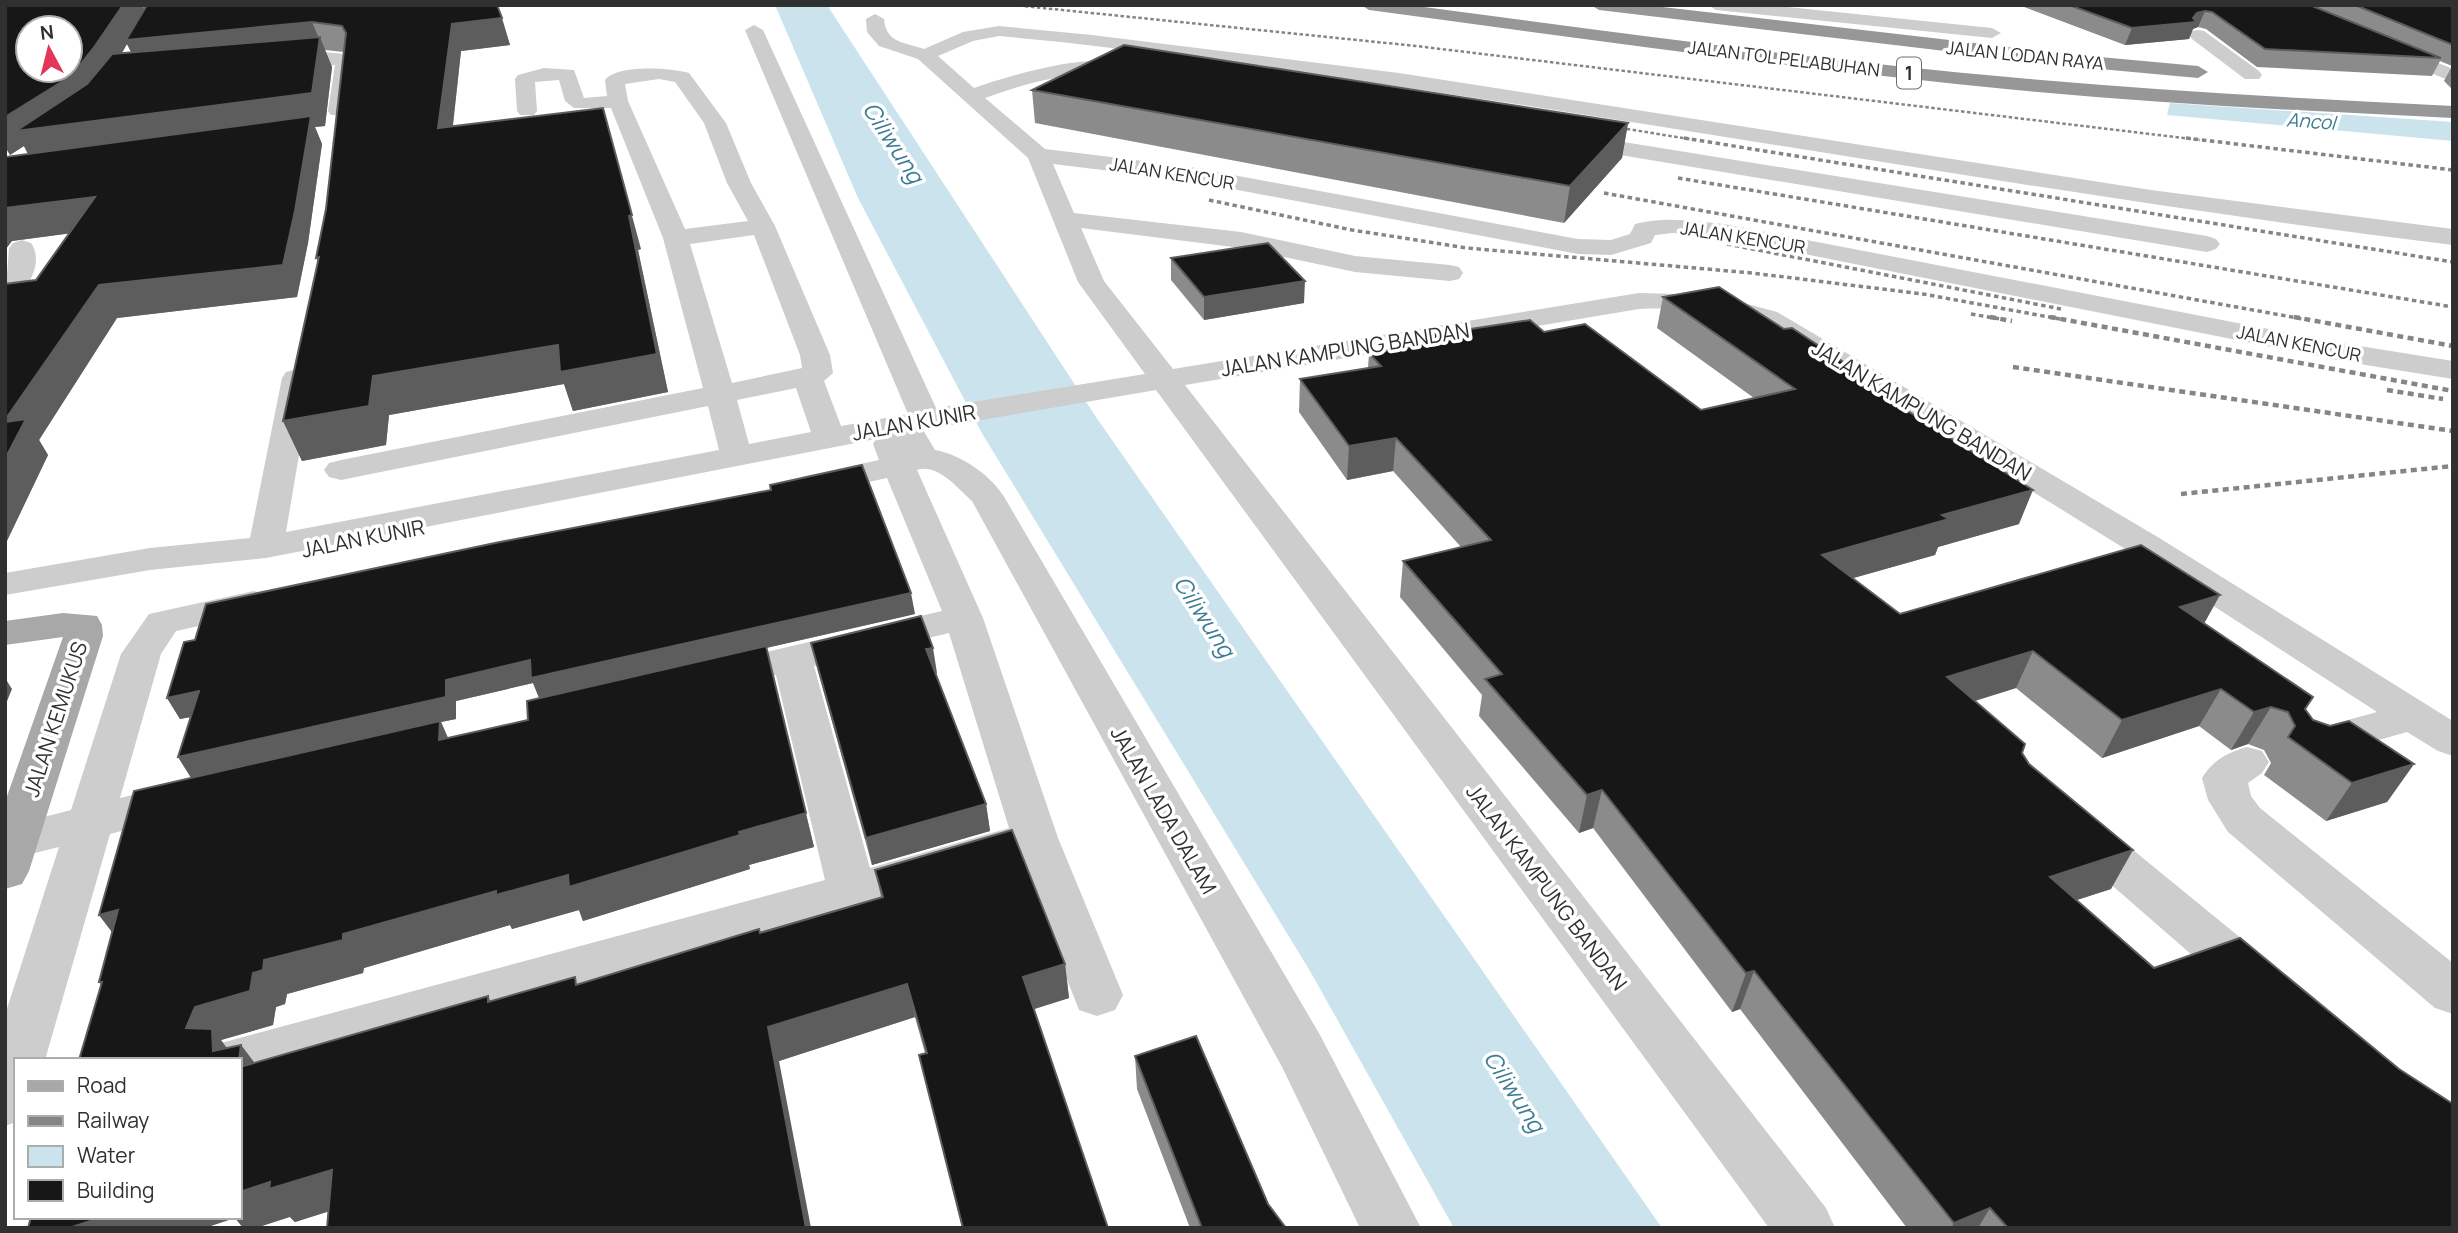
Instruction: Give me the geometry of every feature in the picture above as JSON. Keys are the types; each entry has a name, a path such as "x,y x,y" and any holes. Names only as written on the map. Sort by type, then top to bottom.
{"highway":[{"name":"JALAN TOL PELABUHAN","path":"1368,5 1690,48 1967,79 2126,93 2453,111"},
{"name":"JALAN TOL PELABUHAN","path":"1456,5 1833,52 2015,71 2266,90 2453,99"},
{"name":"JALAN LODAN RAYA","path":"1599,5 1696,11 1988,42 2258,76"},
{"path":"2425,86 2453,88"}],"main road":[{"path":"5,633 63,625"},
{"name":"JALAN KEMUKUS","path":"10,856 83,636 83,625 63,625"}],"street":[{"path":"1716,5 1833,12 1988,42 1989,19 1855,5"},
{"path":"875,19 876,32 885,42 925,55 1038,155 1091,282 1163,379"},
{"path":"754,30 912,435 964,618 1035,838 1097,995"},
{"path":"925,55 969,36 999,32 1368,74 1650,115 2032,179 2453,237"},
{"path":"2199,35 2258,76"},
{"path":"2368,40 2453,76"},
{"path":"255,65 323,58 345,60 336,133"},
{"path":"970,96 1036,76 1084,67 1125,67 1153,72"},
{"path":"341,470 807,377 819,372 815,355 763,226 739,183 715,123 682,77 659,73 605,81 567,74 544,74 525,79 527,111"},
{"path":"567,74 575,101 590,104 605,81"},
{"path":"605,81 676,238 720,394 727,460"},
{"path":"1550,137 2207,244"},
{"name":"JALAN KENCUR","path":"1038,155 1185,173 1557,244 1628,246 1642,237 1644,229 1672,226 1724,232 2347,353 2453,370"},
{"path":"1062,214 1086,187 1127,175 1185,173"},
{"path":"1062,214 1241,240 1355,264 1450,273"},
{"path":"676,238 763,226"},
{"path":"5,292 20,277 22,248"},
{"name":"JALAN KAMPUNG BANDAN","path":"1113,387 1639,301 1674,299 1729,304 1758,312 1785,326 2148,547 2453,741"},
{"path":"266,547 302,352"},
{"path":"807,377 829,438"},
{"name":"JALAN KAMPUNG BANDAN","path":"1163,379 1805,1228"},
{"name":"JALAN KUNIR","path":"5,596 134,572 263,558 645,481 829,438 912,435 1113,387"},
{"path":"776,492 912,435"},
{"name":"JALAN LADA DALAM","path":"912,435 986,495 1301,1051 1391,1228"},
{"name":"JALAN KUNIR","path":"5,584 150,559 266,547 671,468 727,460"},
{"path":"2110,558 2148,547"},
{"path":"19,1058 141,654 163,622 291,595"},
{"path":"5,622 48,617 63,625"},
{"path":"685,684 964,618"},
{"path":"792,659 842,847 851,892"},
{"path":"2306,746 2412,716"},
{"path":"2247,762 2224,778 2230,800 2244,820 2453,993"},
{"path":"10,856 92,821 217,791"},
{"path":"2049,807 2291,1009"},
{"path":"242,1059 851,892 1035,838"},
{"path":"5,1101 14,1073"}],"water":[{"name":"Ciliwung","path":"775,5 827,5 1096,417 1662,1228 1454,1228 1310,971 983,435 858,198"},
{"name":"Ancol","path":"2170,103 2453,122 2453,141 2167,115"}],"building":[{"path":"5,5 123,5 84,60 84,14 14,14 14,84 58,84 5,117"},
{"path":"147,5 497,5 502,18 452,24 438,128 603,108 632,215 629,216 657,354 560,372 558,345 373,376 369,406 283,421 319,257 316,258 326,209 346,33 342,26 312,22 126,40"},
{"path":"2069,5 2310,5 2441,58 2265,49 2212,12 2197,13 2193,18 2196,22 2132,28"},
{"path":"2355,5 2453,5 2453,45"},
{"path":"320,37 312,93 16,131 87,84 112,54"},
{"path":"1124,45 1628,123 1570,186 1032,90"},
{"path":"311,116 283,265 99,285 5,420 5,284 36,280 95,197 5,208 5,157"},
{"path":"1268,243 1305,281 1204,297 1171,258"},
{"path":"1719,287 1784,329 1792,328 1851,367 1841,369 2033,490 1942,515 1949,519 1822,555 1900,614 2141,545 2220,595 2180,607 2313,697 2305,709 2313,720 2330,726 2349,721 2414,764 2352,783 2288,737 2295,726 2288,712 2271,707 2254,712 2221,689 2122,720 2033,651 1947,677 2025,744 2022,753 2029,764 2133,850 2050,877 2154,968 2240,938 2399,1069 2453,1104 2453,1228 2008,1228 1990,1208 1954,1223 1754,971 1746,973 1602,790 1587,795 1485,679 1502,674 1403,561 1491,540 1396,438 1349,446 1300,379 1381,366 1369,353 1411,347 1405,339 1530,320 1544,332 1585,324 1701,410 1795,389 1663,297"},
{"path":"26,419 5,459 5,422"},
{"path":"862,465 911,593 531,678 530,660 446,680 446,697 178,757 199,691 167,698 184,642 195,640 206,604 495,543 771,490 770,485"},
{"path":"921,616 933,648 926,649 986,804 866,838 811,643"},
{"path":"766,646 806,813 569,887 568,875 496,895 496,891 343,934 343,940 264,960 263,970 253,973 250,991 195,1007 186,1028 212,1029 213,1051 241,1045 239,1058 80,1058 102,982 99,982 118,910 99,915 134,791 440,721 439,740 528,720 527,701"},
{"path":"1012,830 1065,964 1023,977 1108,1228 963,1228 919,1055 927,1053 907,984 768,1027 806,1228 327,1228 332,1170 269,1189 270,1182 242,1191 242,1066 488,996 488,1002 575,977 576,985 759,929 760,933 883,897 875,870"},
{"path":"1196,1036 1268,1204 1286,1228 1202,1228 1135,1056"},
{"path":"30,1219 97,1219 69,1228 28,1228"}],"railway":[{"path":"1013,5 1416,46 2200,140"},
{"path":"1609,126 1695,140"},
{"path":"1684,138 2453,262"},
{"path":"2186,138 2453,170"},
{"path":"1678,178 2453,307"},
{"path":"1604,193 2303,319"},
{"path":"1209,200 1352,230 1467,248 1752,273 1923,294 2060,319"},
{"path":"1727,244 2061,309"},
{"path":"1971,314 2000,319"},
{"path":"1990,317 2012,321"},
{"path":"2050,317 2453,391"},
{"path":"2294,317 2453,346"},
{"path":"2013,367 2453,431"},
{"path":"2387,390 2443,399"},
{"path":"2181,494 2453,466"}]}
